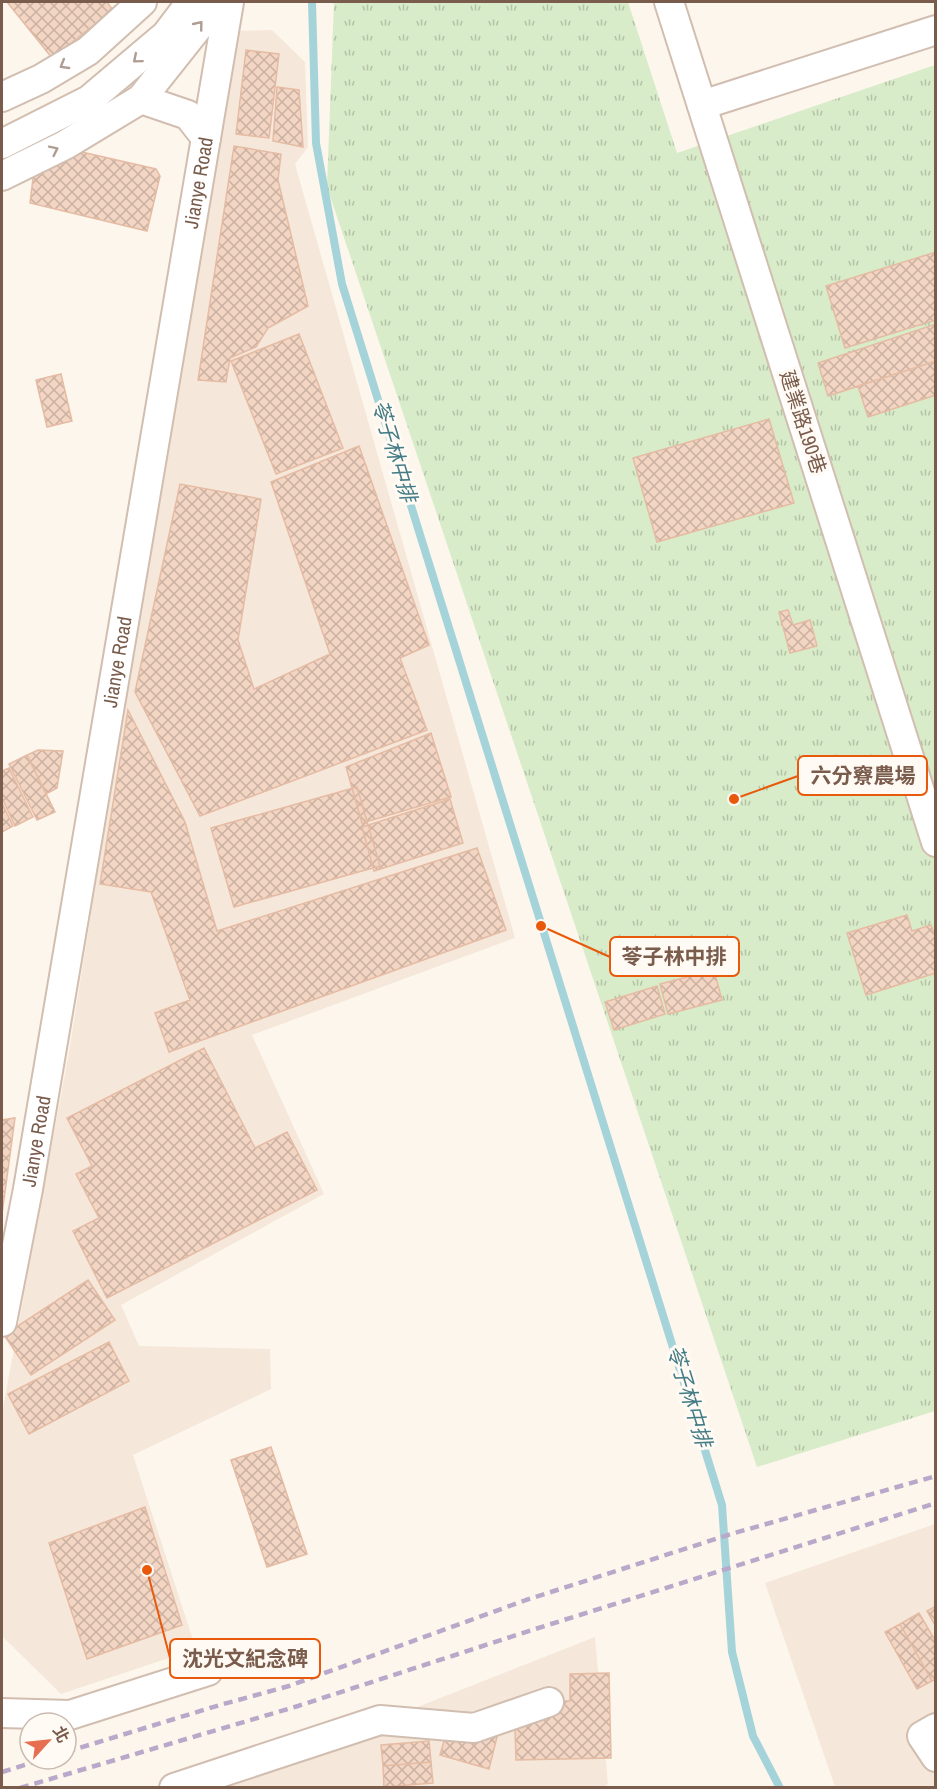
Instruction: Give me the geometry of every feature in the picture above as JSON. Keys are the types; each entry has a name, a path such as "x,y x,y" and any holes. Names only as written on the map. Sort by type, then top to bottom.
{"street":[{"path":"2,97 40,79 88,51 142,2"},
{"path":"2,144 89,100 166,35 191,2"},
{"path":"2,176 65,145 141,99 218,2"},
{"name":"Jianye Road","path":"2,1322 30,1178 229,2"},
{"name":"建業路190巷","path":"669,2 936,842"},
{"path":"702,105 936,30"},
{"path":"141,99 188,115 206,138"},
{"path":"2,1713 70,1715 208,1671"},
{"path":"174,1788 380,1720 474,1728 549,1702"},
{"path":"936,1728 922,1736 936,1757"}],"shaded area":[{"path":"272,30 305,62 308,147 295,164 515,938 252,1035 324,1194 121,1305 139,1346 270,1349 271,1389 133,1455 196,1649 61,1694 2,1636 2,1413 69,1052 231,31"},
{"path":"935,1524 935,1787 835,1787 765,1583"},
{"path":"595,1637 608,1784 604,1787 212,1788"}],"green space":[{"path":"334,2 628,2 677,153 935,65 935,1411 757,1467 327,187"}],"building":[{"path":"7,2 107,2 113,10 52,58"},
{"path":"246,50 279,54 269,138 236,134"},
{"path":"277,87 299,90 303,147 273,141"},
{"path":"234,146 281,154 278,180 308,306 268,328 256,347 230,358 226,382 198,380"},
{"path":"73,150 156,169 160,176 147,231 30,203 34,170"},
{"path":"936,252 936,320 845,348 826,286"},
{"path":"936,324 936,361 828,396 818,363"},
{"path":"299,334 343,448 276,474 231,361"},
{"path":"936,361 936,395 868,417 858,386"},
{"path":"61,374 72,421 47,427 36,380"},
{"path":"769,419 794,503 657,542 633,458"},
{"path":"359,446 429,645 400,658 427,730 200,816 135,692 180,484 261,499 238,640 254,689 330,654 271,482"},
{"path":"788,610 793,625 810,620 817,646 790,653 779,612"},
{"path":"128,710 185,822 217,931 477,848 506,930 169,1052 155,1013 190,1000 151,892 100,884"},
{"path":"431,733 451,797 362,823 346,767"},
{"path":"38,750 63,751 57,788 46,794 27,755"},
{"path":"27,755 55,812 37,820 9,764"},
{"path":"9,768 33,817 15,826 2,798 2,771"},
{"path":"357,787 380,866 234,907 211,828"},
{"path":"450,799 463,843 374,871 362,827"},
{"path":"2,803 13,826 2,832"},
{"path":"907,915 912,931 931,925 936,939 936,973 866,995 847,933"},
{"path":"714,970 722,1000 668,1014 660,984"},
{"path":"657,986 665,1014 614,1030 605,1002"},
{"path":"204,1048 255,1148 287,1132 317,1190 107,1298 73,1231 99,1218 76,1174 92,1166 67,1118"},
{"path":"15,1118 2,1214 2,1120"},
{"path":"88,1280 115,1320 31,1375 4,1335"},
{"path":"109,1342 129,1381 29,1434 8,1394"},
{"path":"271,1447 307,1554 267,1567 231,1460"},
{"path":"145,1507 182,1625 87,1659 49,1543"},
{"path":"936,1606 936,1627 927,1611"},
{"path":"919,1613 936,1642 936,1679 932,1681 900,1624"},
{"path":"900,1624 932,1681 917,1689 885,1632"},
{"path":"609,1673 611,1758 516,1760 514,1701 570,1701 570,1674"},
{"path":"450,1720 498,1733 489,1769 440,1755"},
{"path":"429,1741 431,1762 383,1766 381,1745"},
{"path":"431,1762 433,1783 384,1787 383,1766"}],"waterway":[{"name":"苓子林中排","path":"312,2 316,143 342,284 722,1505 732,1652 753,1736 780,1788"}],"railway":[{"path":"78,1748 289,1686 526,1600 731,1534 936,1476"},
{"path":"20,1788 298,1706 936,1503"},
{"path":"2,1772 18,1767"}],"place":[{"name":"六分竂農場","path":"734,799"},
{"name":"苓子林中排","path":"541,926"},
{"name":"沈光文紀念碑","path":"147,1570"}]}
